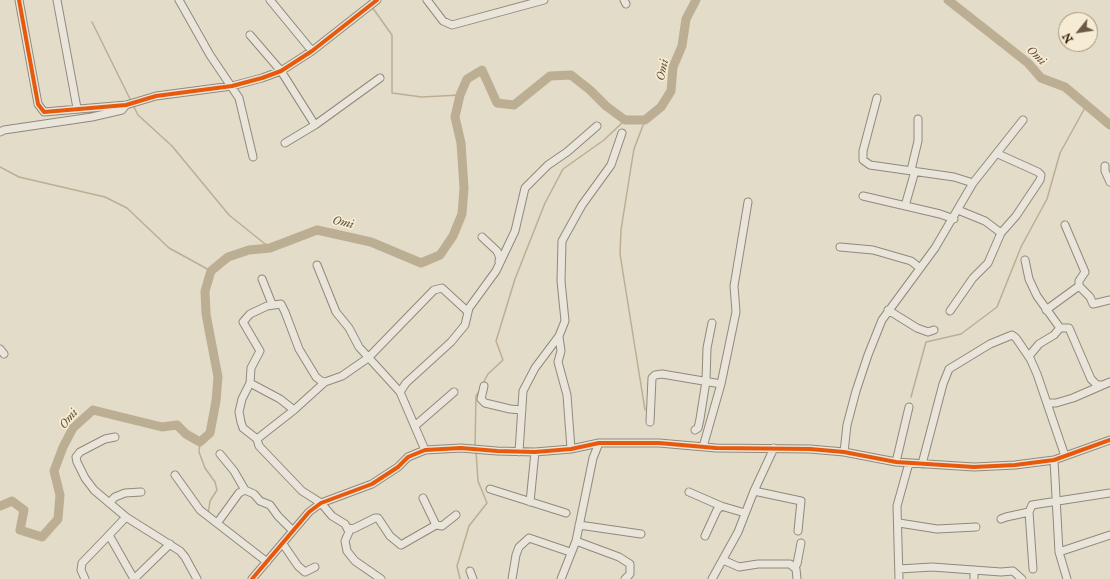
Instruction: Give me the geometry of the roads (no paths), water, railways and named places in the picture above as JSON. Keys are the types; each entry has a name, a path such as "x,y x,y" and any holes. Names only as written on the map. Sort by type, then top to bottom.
{"street":[{"path":"19,0 38,104 44,112 131,103 156,96 232,86 281,71 312,51 375,2"},
{"path":"57,0 76,108"},
{"path":"179,0 210,55 239,98 252,157"},
{"path":"270,0 312,51"},
{"path":"427,0 443,21 452,25 544,0"},
{"path":"250,35 281,71 315,125"},
{"path":"285,143 315,125 380,78"},
{"path":"878,98 863,151 863,160 870,165 954,176 973,183"},
{"path":"0,132 4,130 92,117 122,110 131,103"},
{"path":"905,206 918,141 918,119"},
{"path":"844,452 847,425 877,329 888,310 920,268 954,219 973,183 998,154 1023,120"},
{"path":"400,392 406,383 451,342 464,326 467,311 499,264 515,231 525,188 548,165 567,152 596,126"},
{"path":"519,452 522,398 525,385 559,336 565,321 561,281 562,241 582,205 611,165 622,133"},
{"path":"950,311 973,278 988,263 1001,233 1016,216 1040,180 1041,175 1018,162 998,154"},
{"path":"1105,166 1105,172 1110,182"},
{"path":"863,196 954,219"},
{"path":"703,447 720,384 736,312 734,286 748,202"},
{"path":"958,210 985,221 1001,233"},
{"path":"1046,310 1079,286 1079,281 1085,272 1065,225"},
{"path":"482,237 497,251 500,258 499,264"},
{"path":"840,247 874,250 911,261 920,268"},
{"path":"1025,260 1029,279 1046,310 1060,328"},
{"path":"317,265 325,281 328,296 336,312 349,328 359,347 400,392 416,426 425,450"},
{"path":"262,279 272,304"},
{"path":"1079,286 1090,297 1093,304 1110,300"},
{"path":"257,439 294,410 325,382 342,376 368,358 434,290 442,288 467,311"},
{"path":"325,382 316,377 299,349 286,312 280,304 272,304 250,314 243,322 260,351 251,368 250,383 242,399 239,412 240,422 243,428 257,439 258,446 302,491 322,503 332,516 348,528 353,529 374,518 378,518 390,536 401,546 436,525 442,526 456,515"},
{"path":"888,310 917,328 928,332 934,330"},
{"path":"695,430 698,428 700,419 706,381 707,348 712,323"},
{"path":"1064,456 1048,406 1029,356 1039,344 1054,335 1060,328 1069,328 1094,388"},
{"path":"922,464 943,384 949,369 990,344 1012,335 1016,338 1033,364"},
{"path":"559,336 561,351 558,362 568,395 571,449"},
{"path":"650,422 652,378 656,375 662,374 720,384"},
{"path":"1091,379 1097,385 1106,384"},
{"path":"250,383 280,399 294,410"},
{"path":"1048,406 1073,398 1106,384"},
{"path":"484,386 481,399 485,402 510,409 522,410"},
{"path":"416,426 454,392"},
{"path":"896,462 909,407"},
{"path":"115,437 105,439 80,452 76,457 85,478 94,490 126,517 170,544 185,557 197,579"},
{"path":"252,579 283,544 292,530 309,512 322,503 372,484 398,467 408,457 425,450 461,448 535,452 571,449 599,443 659,443 703,447 774,448 844,452 896,462 974,467 1015,465 1054,460 1110,440"},
{"path":"561,579 570,552 576,541 593,458 599,443"},
{"path":"712,579 738,532 754,491 774,448"},
{"path":"530,502 535,452"},
{"path":"220,454 234,471 245,490 254,494 260,501 270,505 278,516 292,530"},
{"path":"1054,460 1059,552 1067,579"},
{"path":"899,579 898,506 909,463"},
{"path":"175,475 200,510 218,522 267,562"},
{"path":"490,489 566,513"},
{"path":"218,522 239,493 245,490"},
{"path":"754,491 801,501 798,531"},
{"path":"109,503 115,497 125,493 141,492"},
{"path":"689,492 720,506 745,513"},
{"path":"1033,569 1029,512 1032,505 1110,493"},
{"path":"423,498 436,525"},
{"path":"705,536 716,510 720,506"},
{"path":"1001,520 1029,512"},
{"path":"85,579 81,570 82,563 126,517"},
{"path":"899,523 937,529 976,527"},
{"path":"579,525 641,534"},
{"path":"348,528 349,532 345,541 347,551 355,561 381,579"},
{"path":"109,535 134,579 170,544"},
{"path":"1059,552 1110,535"},
{"path":"512,579 516,555 519,547 529,538 570,552"},
{"path":"576,541 619,557 630,564 630,574 625,579"},
{"path":"797,579 795,566 797,564 802,543"},
{"path":"283,544 298,566 305,572 315,568"},
{"path":"723,560 739,567 758,564 795,566"},
{"path":"899,569 932,567 1001,572 1013,571 1022,579"},
{"path":"974,570 974,579"},
{"path":"470,571 473,579"}],"waterway":[{"name":"Omi","path":"0,506 12,501 24,510 20,530 42,537 58,519 60,495 54,471 63,447 73,428 93,410 162,427 177,425 186,434 200,442 210,433 216,401 218,377 206,314 205,291 211,271 228,257 249,250 270,248 317,230 371,242 421,263 440,255 453,236 462,214 464,188 461,143 455,117 460,95 467,79 482,70 497,103 514,105 550,76 571,75 590,90 606,106 625,120 645,120 661,107 671,91 673,67 682,46 686,19 696,0"},
{"name":"Omi","path":"948,0 1028,63 1041,78 1065,87 1110,125"},
{"path":"372,7 392,35 392,93 422,97 460,95"},
{"path":"92,22 131,101"},
{"path":"911,397 926,342 961,334 997,307 1021,247 1047,199 1060,153 1087,104"},
{"path":"133,105 138,115 172,146 229,215 270,248"},
{"path":"483,383 488,374 503,360 496,341 515,279 545,203 563,169 604,140 625,120"},
{"path":"645,120 634,149 621,230 620,254 645,410"},
{"path":"0,167 19,177 105,197 127,208 169,248 211,271"},
{"path":"475,447 476,396 480,390"},
{"path":"200,442 199,452 205,468 215,482 217,490 210,501 208,514"},
{"path":"460,579 457,566 469,526 487,503 478,481 476,451"}]}
